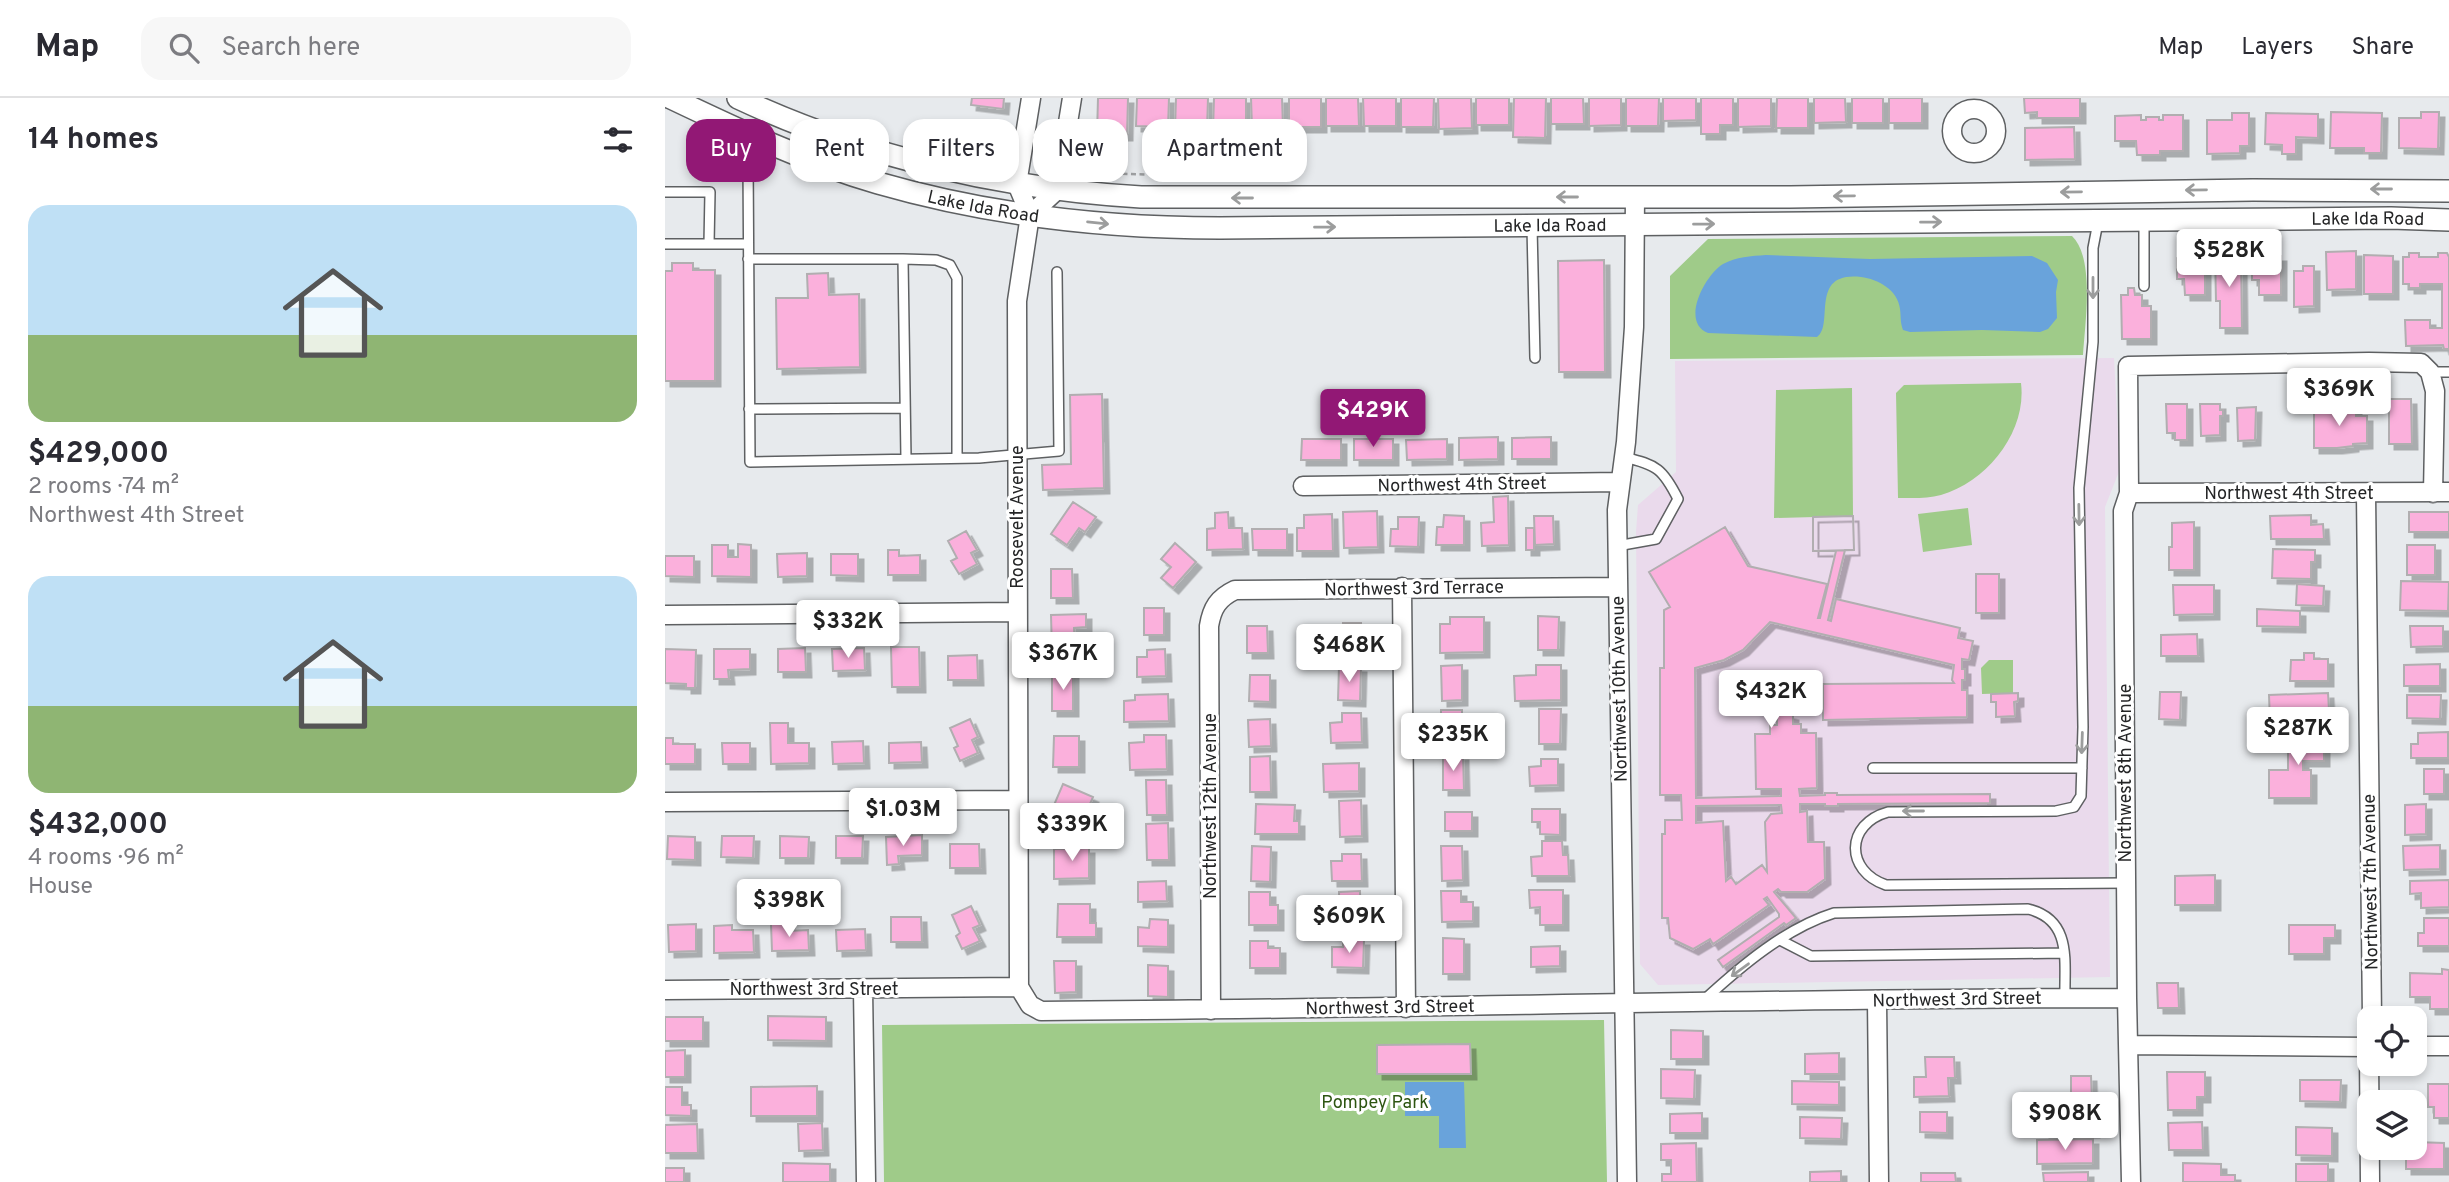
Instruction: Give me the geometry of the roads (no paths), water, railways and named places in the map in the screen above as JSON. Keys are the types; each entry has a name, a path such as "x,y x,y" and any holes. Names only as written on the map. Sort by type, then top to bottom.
{"street":[{"name":"Lake Ida Road","path":"671,98 716,119"},
{"name":"Lake Ida Road","path":"738,98 813,130 889,154 1017,184 1103,195 1191,198 1790,197 2140,191 2449,191"},
{"path":"1031,98 1017,184 1030,215 1057,190 1072,98"},
{"path":"1955,98 1958,116"},
{"name":"Lake Ida Road","path":"776,146 878,183 960,203 1102,224 1181,228 2449,220"},
{"path":"2421,219 2422,190"},
{"path":"2098,221 2140,191"},
{"name":"Northwest 10th Avenue","path":"1627,1182 1617,510 1635,327 1635,196"},
{"name":"Roosevelt Avenue","path":"1019,987 1017,301 1030,215"},
{"name":"Northwest 8th Avenue","path":"2131,1182 2123,511 2129,492 2128,366 2421,363 2430,372"},
{"path":"2430,372 2435,391 2441,492"},
{"name":"Northwest 4th Street","path":"1303,486 1620,482"},
{"name":"Northwest 4th Street","path":"2129,492 2441,492"},
{"name":"Northwest 7th Avenue","path":"2366,494 2372,1006"},
{"path":"1402,587 1406,1008"},
{"name":"Northwest 3rd Terrace","path":"1216,603 1235,590 1617,587"},
{"name":"Northwest 12th Avenue","path":"1211,1010 1209,626 1216,603"},
{"path":"665,615 1017,612"},
{"path":"665,802 1018,800"},
{"name":"Northwest 3rd Street","path":"665,990 1019,987 1030,1005 1041,1011 2127,998"},
{"path":"863,989 866,1182"},
{"path":"1877,1000 1879,1182"},
{"path":"2128,1045 2357,1046"},
{"path":"2427,1046 2449,1046"},
{"path":"2369,1076 2370,1182"}],"lane":[{"path":"748,182 750,462 957,458 1059,451 1058,272"},
{"path":"665,192 710,192 709,244"},
{"path":"2144,220 2144,286"},
{"path":"2098,221 2093,248 2093,342 2079,488 2083,727 2081,796 2074,807 2056,811 1888,811 1877,815 1860,831 1856,853 1859,865 1866,874 1887,885 2126,883"},
{"path":"1532,225 1535,358"},
{"path":"665,244 748,244"},
{"path":"748,259 903,259 944,262 955,271 957,458"},
{"path":"903,259 906,459"},
{"path":"2430,372 2449,372"},
{"path":"750,409 905,408"},
{"path":"1617,546 1655,539 1678,499 1667,477 1649,463 1624,457"},
{"path":"1873,768 2081,768"},
{"path":"1702,1002 1725,981 1780,940 1813,920 1834,913 2028,909 2041,912 2059,929 2063,941 2065,998"},
{"path":"1780,940 1811,956 2064,953"}],"water":[{"path":"1766,255 1870,259 2032,256 2047,263 2058,280 2057,318 2048,329 2040,332 1910,332 1903,330 1898,302 1891,291 1867,278 1845,277 1834,282 1829,290 1822,331 1817,337 1708,333 1700,327 1696,319 1698,298 1716,270 1733,260"},
{"path":"1405,1082 1464,1082 1466,1148 1439,1148 1439,1116 1405,1116"}],"park label":[{"name":"Pompey Park","path":"1375,1102"}]}
